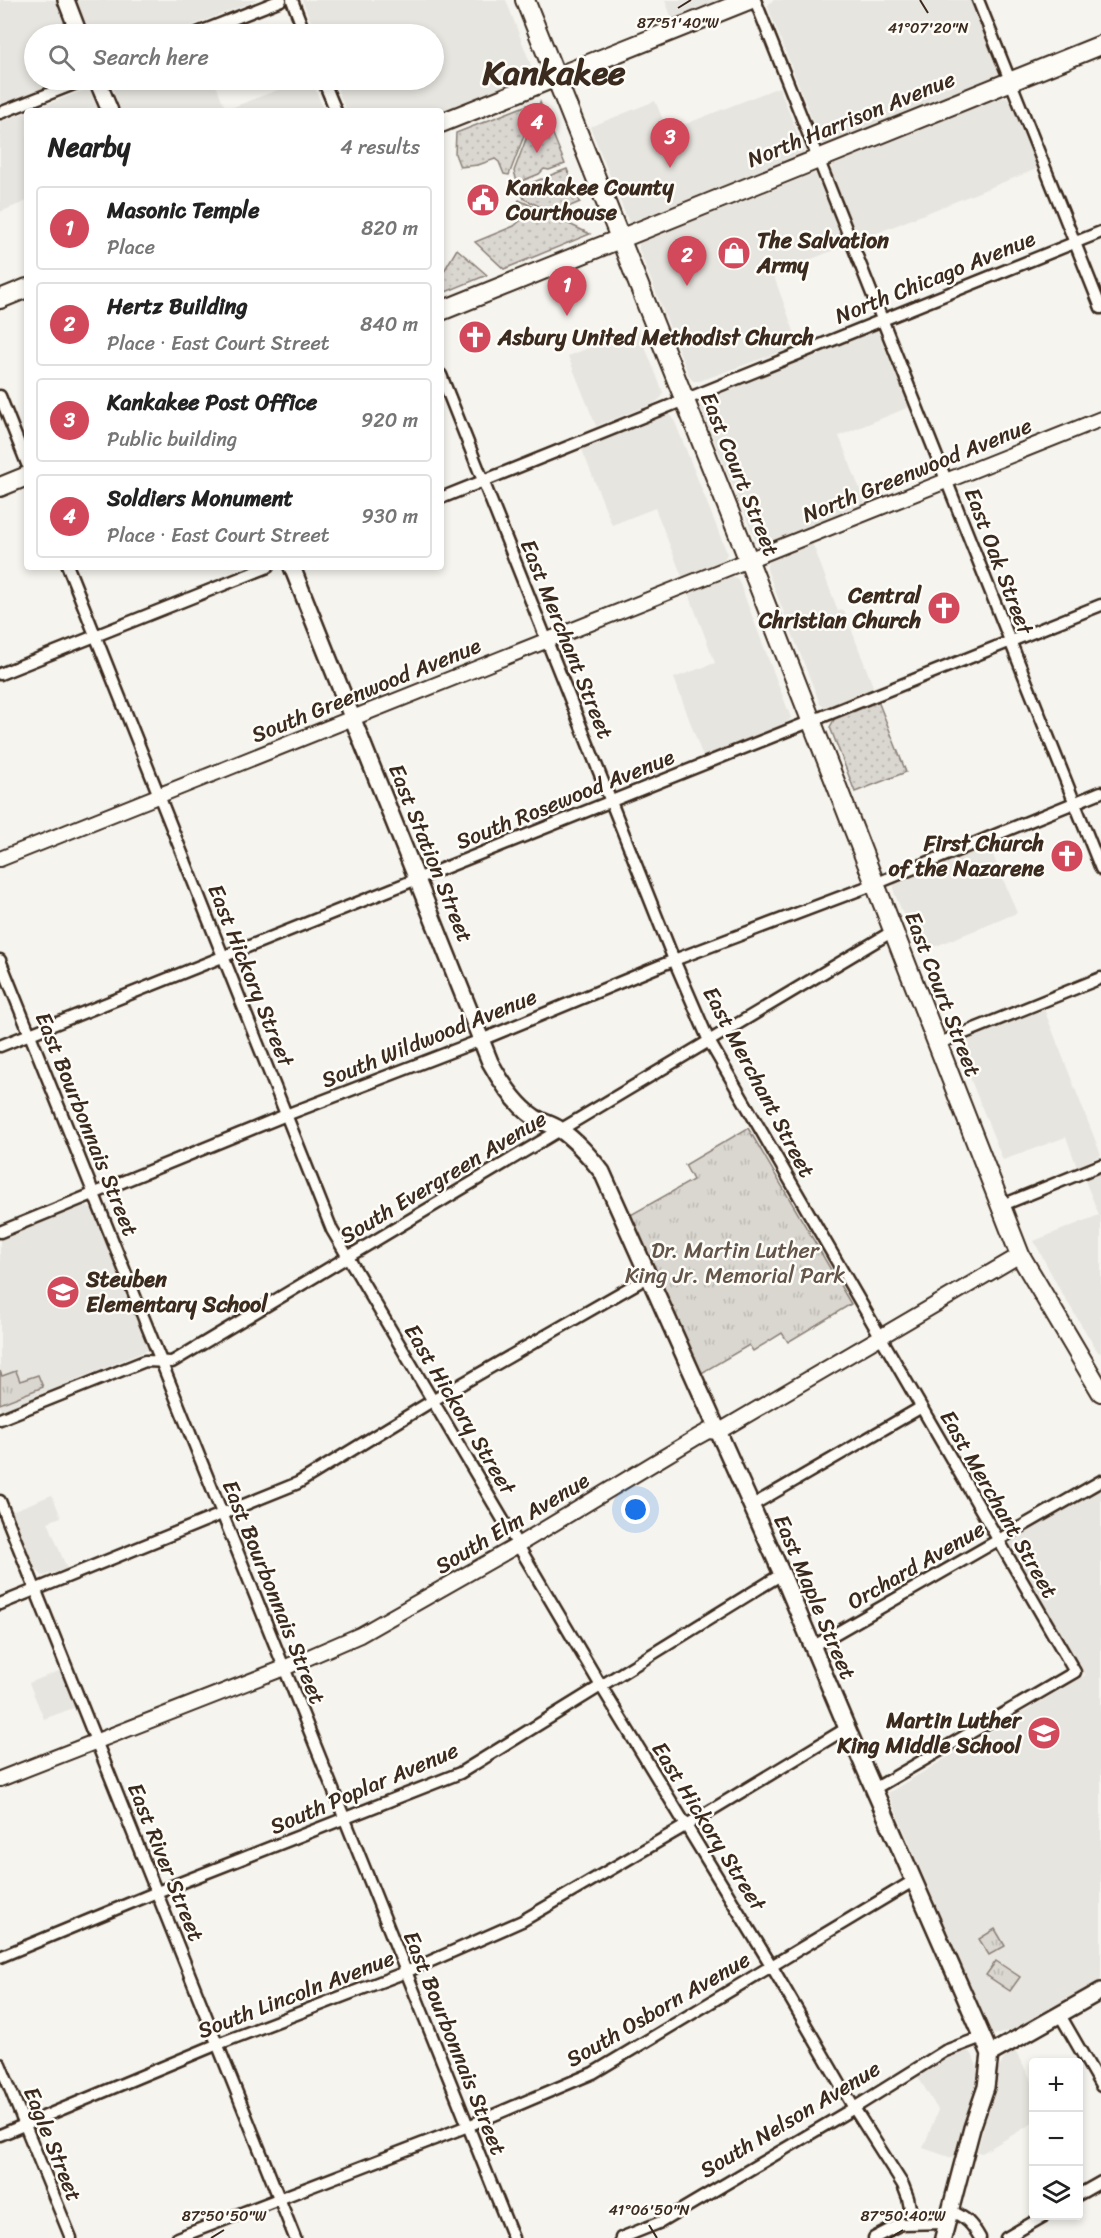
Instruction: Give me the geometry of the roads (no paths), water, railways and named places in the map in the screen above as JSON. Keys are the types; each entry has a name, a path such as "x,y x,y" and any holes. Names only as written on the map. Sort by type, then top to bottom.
{"main road":[{"path":"66,0 76,24"},
{"name":"East Court Street","path":"525,0 1020,1255 1098,1382"},
{"path":"444,122 749,0"},
{"name":"North Harrison Avenue","path":"444,310 1101,45"},
{"path":"102,90 109,108"},
{"path":"0,299 24,289"},
{"path":"0,487 24,477"},
{"name":"East Station Street","path":"293,570 499,1078 510,1093 534,1116 560,1130"},
{"name":"East Maple Street","path":"560,1130 590,1157 602,1172 782,1574 913,1881 990,2054"},
{"path":"947,2224 972,2128 986,2086 990,2054 1101,1991"}],"street":[{"path":"220,24 281,0"},
{"path":"292,0 301,24"},
{"name":"East Oak Street","path":"755,0 1101,868"},
{"path":"978,0 1101,308"},
{"path":"0,113 59,90"},
{"path":"327,90 335,108"},
{"name":"North Chicago Avenue","path":"444,497 1101,232"},
{"name":"East Merchant Street","path":"444,383 674,960 710,1041 920,1408 1075,1672 874,1789"},
{"path":"0,396 24,456"},
{"name":"North Greenwood Avenue","path":"748,561 1101,419"},
{"name":"South Greenwood Avenue","path":"0,860 748,561"},
{"name":"East Hickory Street","path":"69,570 332,1230 601,1686 903,2186 913,2223"},
{"path":"0,674 261,570"},
{"name":"South Rosewood Avenue","path":"0,1046 1101,604"},
{"name":"South Wildwood Avenue","path":"0,1232 286,1116 482,1040 674,960 875,884 1101,792"},
{"name":"South Evergreen Avenue","path":"0,1419 145,1361 172,1362 893,931"},
{"name":"East Bourbonnais Street","path":"0,960 513,2238"},
{"path":"937,1044 1101,978"},
{"path":"1000,1206 1101,1165"},
{"name":"South Elm Avenue","path":"0,1779 284,1668 360,1635 518,1545 697,1437 708,1431 718,1432 1020,1255"},
{"path":"0,1604 298,1483 432,1401 648,1277"},
{"path":"752,1506 920,1408"},
{"name":"Orchard Avenue","path":"812,1647 1101,1481"},
{"name":"East River Street","path":"0,1501 295,2238"},
{"name":"South Poplar Avenue","path":"0,1957 157,1892 460,1773 782,1574"},
{"name":"South Lincoln Avenue","path":"0,2135 218,2044 406,1972 522,1922 847,1728"},
{"name":"South Osborn Avenue","path":"177,2238 468,2126 593,2073 913,1881"},
{"path":"1060,2015 1101,2086"},
{"name":"South Nelson Avenue","path":"621,2238 661,2222 855,2108 945,2051 982,2037"},
{"name":"Eagle Street","path":"0,2064 71,2238"},
{"path":"1083,2192 1101,2182"},
{"path":"874,2238 891,2228 913,2223 947,2224 962,2215 973,2224 980,2238"},
{"path":"1006,2238 1037,2220"}],"place":[{"name":"Soldiers Monument","path":"537,153"},
{"name":"Kankakee Post Office","path":"670,168"},
{"name":"Kankakee County Courthouse","path":"483,200"},
{"name":"The Salvation Army","path":"734,253"},
{"name":"Hertz Building","path":"687,286"},
{"name":"Masonic Temple","path":"567,316"},
{"name":"Asbury United Methodist Church","path":"475,337"},
{"name":"Central Christian Church","path":"944,608"},
{"name":"First Church of the Nazarene","path":"1067,856"},
{"name":"Steuben Elementary School","path":"63,1292"},
{"name":"Martin Luther King Middle School","path":"1044,1733"}],"district":[{"name":"Kankakee","path":"554,73"}],"park label":[{"name":"Dr. Martin Luther King Jr. Memorial Park","path":"735,1262"}]}
